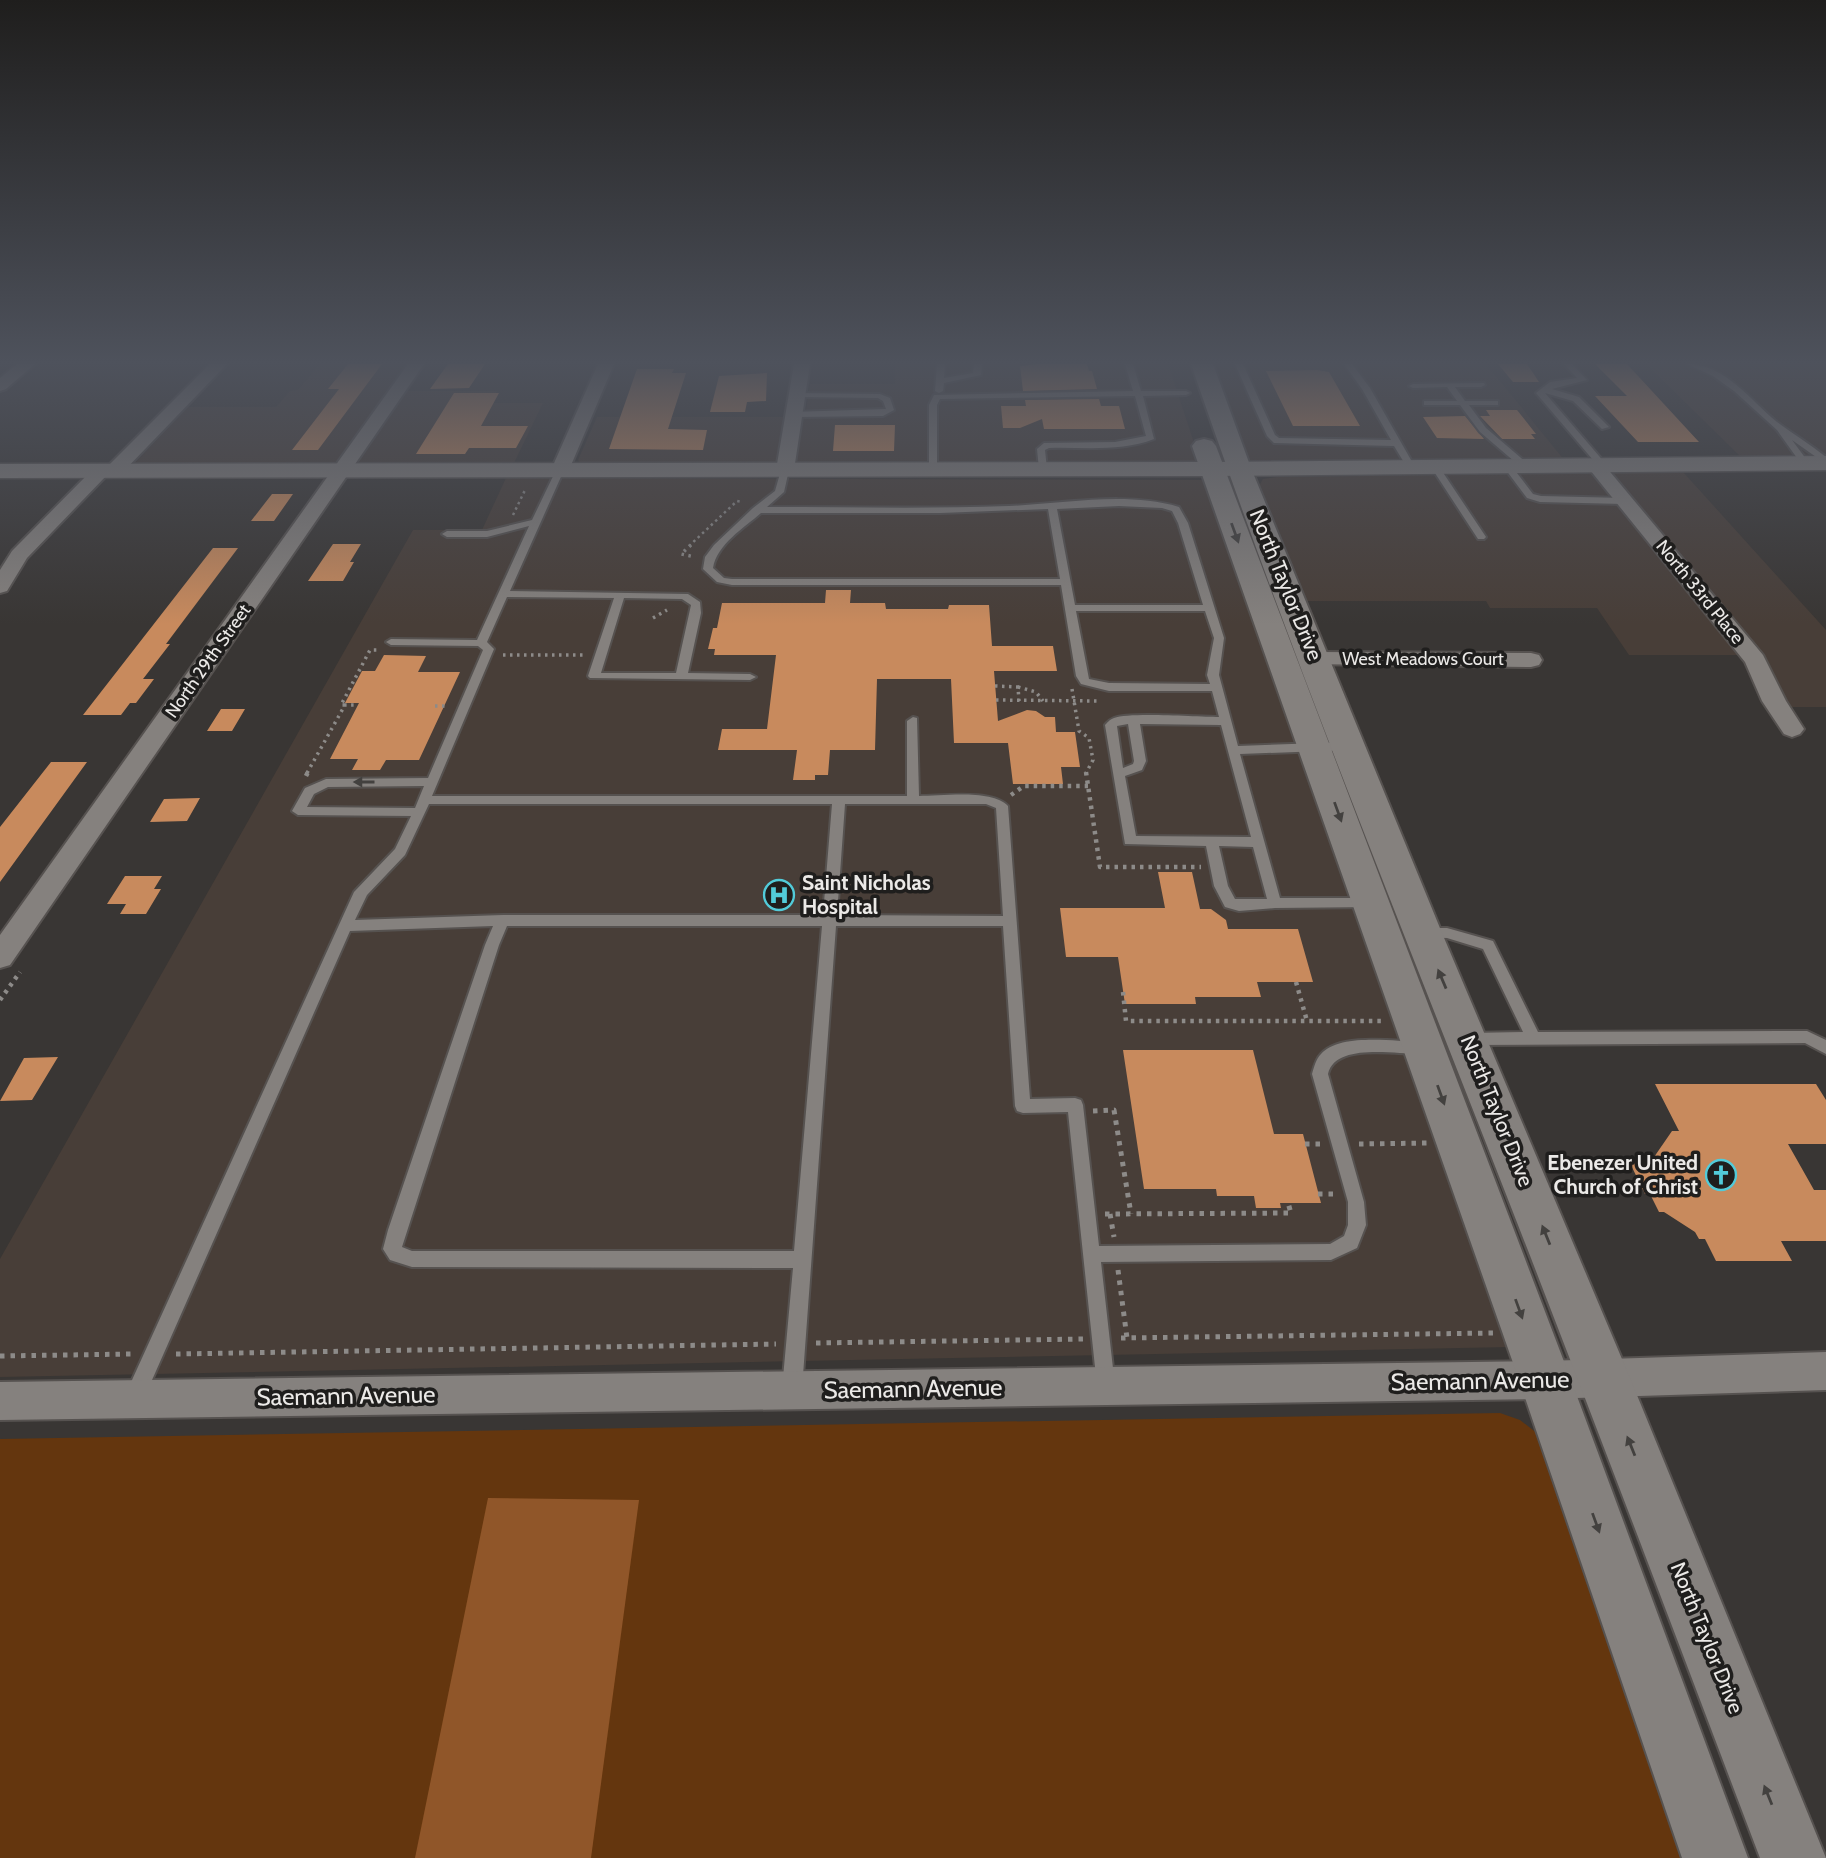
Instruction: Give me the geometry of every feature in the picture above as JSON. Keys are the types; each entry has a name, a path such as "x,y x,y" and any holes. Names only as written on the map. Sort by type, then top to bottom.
{"main road":[{"name":"North Taylor Drive","path":"1215,451 1315,659 1332,747 1371,903 1430,1045 1545,1380 1715,1858"},
{"name":"North Taylor Drive","path":"1221,451 1225,469 1332,747 1423,933 1430,1045 1604,1378 1793,1858"}],"street":[{"path":"0,587 19,555 128,451"},
{"name":"North 29th Street","path":"0,957 355,451"},
{"path":"557,475 568,451"},
{"path":"785,470 788,451"},
{"path":"0,471 341,471 557,475 785,470 1225,469 1819,462"},
{"name":"North 33rd Place","path":"1598,465 1624,501 1755,660 1774,701 1792,729"},
{"name":"West Meadows Court","path":"1315,659 1531,660"},
{"name":"Saemann Avenue","path":"0,1401 1545,1380 1826,1371"}],"lane":[{"path":"933,451 933,469"},
{"path":"1041,451 1043,469"},
{"path":"1401,451 1411,467"},
{"path":"1502,451 1516,466 1531,496 1553,501 1624,501"},
{"path":"1586,451 1598,465"},
{"path":"1435,467 1481,537"},
{"path":"785,470 781,488 712,553 707,564 710,573 721,580 732,582 1067,582"},
{"path":"134,1399 361,892 400,852 423,806 503,594 557,475"},
{"path":"757,510 1004,509 1160,504 1173,507 1183,523 1220,646 1213,666 1216,688 1275,903"},
{"path":"1052,506 1082,676 1086,682 1109,687 1216,688"},
{"path":"447,534 487,534 536,522"},
{"path":"503,594 684,596 696,604 696,613 681,677"},
{"path":"620,594 594,676 750,677"},
{"path":"1071,608 1210,608"},
{"path":"387,646 484,649"},
{"path":"1225,721 1133,720 1117,721 1111,725 1130,841 1258,842"},
{"path":"1118,774 1138,767 1140,761 1133,720"},
{"path":"913,721 913,800"},
{"path":"1233,750 1332,747"},
{"path":"433,782 326,783 310,791 298,811 423,806 839,800 987,800 998,803 1004,813 1023,1105 1075,1105 1106,1386"},
{"path":"792,1391 839,800"},
{"path":"1211,841 1221,887 1230,902 1239,906 1275,903 1371,903"},
{"path":"346,926 503,920 1011,921"},
{"path":"503,920 492,945 397,1230 393,1249 396,1254 412,1259 803,1259"},
{"path":"1423,933 1447,933 1488,945 1533,1038"},
{"path":"1091,1254 1331,1252 1351,1242 1357,1225 1356,1202 1320,1074 1323,1061 1343,1048 1533,1038 1807,1037 1826,1048"}],"path":[{"path":"505,531 530,481 557,475"},
{"path":"698,564 698,558 681,554 737,501 745,503"},
{"path":"358,705 341,705 370,650 387,646"},
{"path":"484,649 600,655"},
{"path":"995,687 1017,687 1036,692 1043,701"},
{"path":"1017,687 1019,701"},
{"path":"1072,688 1079,731 1089,737 1093,760 1086,772 1100,867 1208,867"},
{"path":"996,700 1100,701"},
{"path":"303,801 292,801 345,705"},
{"path":"435,706 453,706"},
{"path":"998,803 1024,786 1088,786"},
{"path":"0,1000 23,966"},
{"path":"1296,982 1307,1021"},
{"path":"1123,992 1126,1021 1390,1021 1430,1045"},
{"path":"1075,1111 1114,1111 1131,1214"},
{"path":"1305,1144 1432,1143 1427,1131"},
{"path":"1087,1214 1291,1213 1288,1203"},
{"path":"1110,1214 1127,1338"},
{"path":"0,1356 1496,1332 1492,1320"}],"shaded area":[{"path":"147,451 520,451 513,465 135,463"},
{"path":"582,451 1197,451 1199,458 1194,463 581,464 578,460"},
{"path":"1244,451 1557,451 1565,461 1253,462 1247,458"},
{"path":"1735,451 1826,451 1826,457 1742,458"},
{"path":"1683,472 1826,630 1826,707 1788,707 1761,655 1629,655 1597,608 1490,608 1486,601 1305,601 1259,486 1263,479 1277,477"},
{"name":"Saint Nicholas Hospital","path":"506,478 1206,480 1511,1347 0,1377 0,1259 413,530 482,530"},
{"path":"1500,1413 1520,1420 1538,1434 1690,1858 0,1858 0,1439"},
{"path":"488,1498 639,1500 591,1858 415,1858"}],"building":[{"path":"418,451 467,451 465,454 416,454"},
{"path":"272,494 293,494 274,521 251,521"},
{"path":"333,544 361,544 343,581 308,581"},
{"path":"213,548 238,548 166,644 170,644 143,679 154,679 136,703 130,703 121,715 83,715"},
{"path":"826,590 851,590 850,603 885,603 886,609 948,609 949,605 989,605 992,646 1053,646 1057,671 994,671 998,721 1027,710 1036,711 1045,717 1055,717 1056,732 1075,732 1080,767 1061,767 1063,784 1013,784 1008,743 954,743 951,679 877,679 875,750 830,750 828,775 815,775 815,780 793,780 797,750 718,750 722,729 767,729 776,655 714,655 715,649 708,649 713,628 717,628 722,603 825,603"},
{"path":"384,655 426,656 418,672 460,672 419,760 386,760 380,770 352,770 358,759 330,759 359,703 345,703 362,671 375,671"},
{"path":"221,709 245,709 232,731 207,731"},
{"path":"51,762 87,762 0,882 0,827"},
{"path":"200,798 187,821 150,822 164,799"},
{"path":"1158,872 1192,872 1200,909 1211,909 1226,920 1228,929 1298,929 1313,982 1257,982 1261,997 1195,997 1196,1004 1125,1004 1118,957 1066,957 1060,908 1165,908"},
{"path":"125,876 162,876 154,889 161,889 146,914 120,914 126,904 107,904"},
{"path":"1123,1050 1253,1050 1274,1134 1303,1134 1321,1203 1280,1203 1281,1208 1256,1208 1254,1196 1217,1196 1216,1189 1144,1189"},
{"path":"58,1057 32,1100 0,1101 24,1058"},
{"name":"Ebenezer United Church of Christ","path":"1655,1084 1816,1084 1826,1100 1826,1144 1788,1144 1814,1190 1826,1190 1826,1241 1781,1241 1792,1261 1716,1261 1705,1239 1699,1239 1695,1232 1664,1212 1659,1212 1650,1194 1645,1194 1629,1161 1652,1160 1672,1131 1679,1131"}],"place":[{"name":"Saint Nicholas Hospital","path":"779,895"},
{"name":"Ebenezer United Church of Christ","path":"1721,1175"}]}
